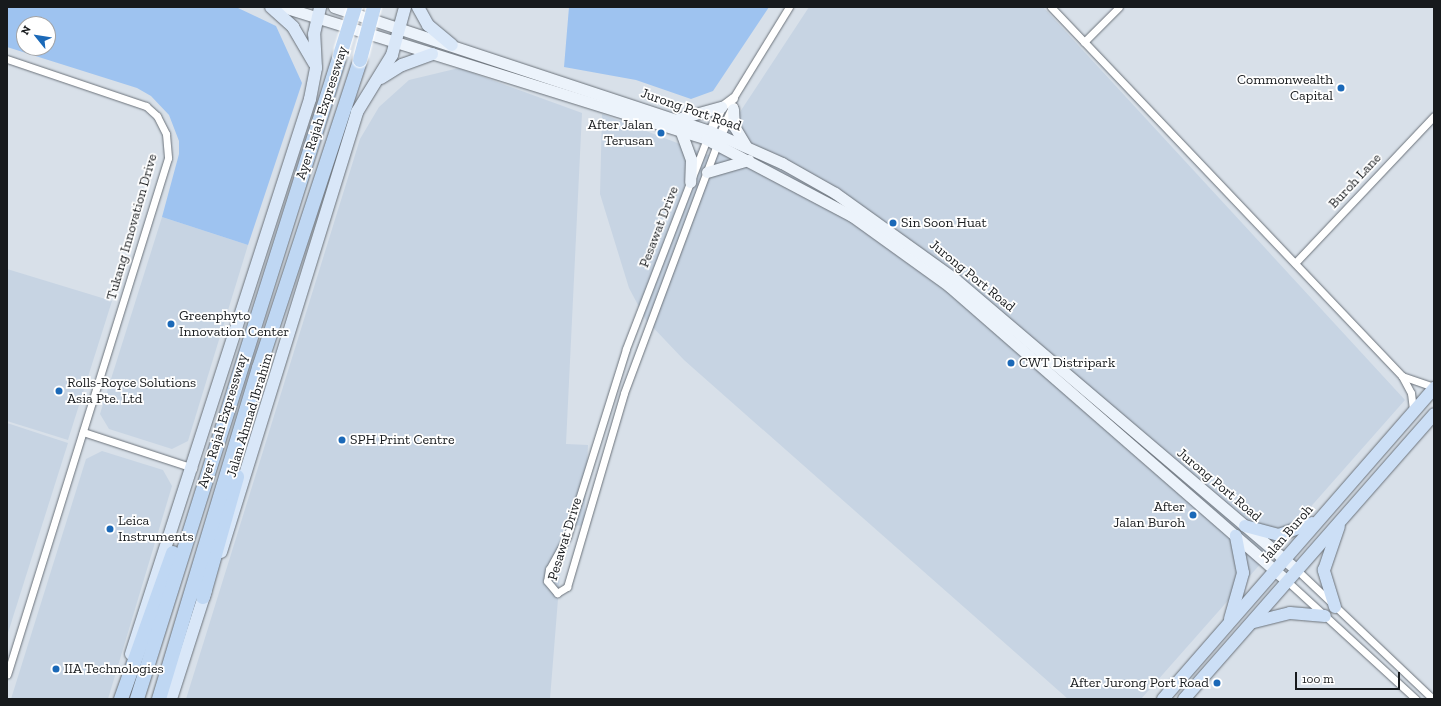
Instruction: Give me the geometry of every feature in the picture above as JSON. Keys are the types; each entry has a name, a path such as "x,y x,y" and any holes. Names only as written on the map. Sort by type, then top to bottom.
{"highway":[{"name":"Ayer Rajah Expressway","path":"137,699 355,7"},
{"name":"Ayer Rajah Expressway","path":"159,699 242,430 360,60 374,7"},
{"name":"Jalan Buroh","path":"1164,699 1413,410 1434,388"},
{"path":"1184,699 1253,623 1342,517 1434,414"},
{"path":"203,597 242,458 245,442 242,430"},
{"path":"121,699 184,520 218,439"},
{"path":"1336,607 1324,570 1342,517"},
{"path":"1245,526 1280,535 1298,531 1319,520"},
{"path":"1228,626 1243,573 1236,536"},
{"path":"1253,623 1290,613 1325,616"}],"main road":[{"path":"271,7 294,27 316,68"},
{"name":"Jurong Port Road","path":"283,7 318,12 432,54 681,132 713,137 746,146 859,207 955,279 1297,570"},
{"name":"Jurong Port Road","path":"334,7 676,120 713,137 748,160 852,216 949,286 1288,581"},
{"name":"Jalan Ahmad Ibrahim","path":"171,699 203,597 230,530 357,112 372,85 387,64 396,42 405,7"},
{"path":"418,7 428,25 452,45"},
{"path":"121,699 138,628 193,468 310,99 316,68 318,12"},
{"path":"372,85 399,66 432,54"},
{"path":"733,103 734,126 746,146"},
{"path":"676,120 721,107"},
{"path":"681,132 691,158 690,182"},
{"path":"706,172 748,160"}],"street":[{"path":"713,137 789,7"},
{"path":"1051,7 1402,376 1411,393 1413,410"},
{"path":"1084,42 1119,7"},
{"name":"Tukang Innovation Drive","path":"7,59 131,98 157,116 166,134 168,158 7,675"},
{"path":"713,137 721,107 733,103"},
{"name":"Buroh Lane","path":"1295,263 1434,116"},
{"name":"Pesawat Drive","path":"713,137 706,172 624,393 567,587 557,593 547,581 550,569 567,537 626,349 690,182 713,137"},
{"path":"1402,376 1434,388"},
{"path":"83,432 193,468"},
{"name":"Jurong Port Road","path":"1297,570 1433,699"},
{"name":"Jurong Port Road","path":"1288,581 1416,699"}],"shaded area":[{"path":"7,7 236,7 276,26 302,83 248,245 162,217 179,154 179,141 169,115 151,96 137,88 36,56 56,56 56,16 16,16 16,50 7,47"},
{"path":"569,7 769,7 713,91 691,99 636,80 564,67"},
{"path":"809,7 1043,7 1405,400 1141,699 1068,699 684,360 646,320 629,288 600,194 602,114 711,156"},
{"path":"459,68 582,113 566,444 588,445 584,526 564,524 550,699 186,699 360,139 379,107 409,80"},
{"path":"162,217 248,245 188,441 172,449 109,429 100,414"},
{"path":"7,269 112,301 68,440 7,421"},
{"path":"7,423 68,443 7,636"},
{"path":"102,451 163,470 172,486 108,699 11,699 86,459"}],"place":[{"name":"Commonwealth Capital","path":"1341,88"},
{"name":"After Jalan Terusan","path":"661,133"},
{"name":"Sin Soon Huat","path":"893,223"},
{"name":"Greenphyto Innovation Center","path":"171,324"},
{"name":"CWT Distripark","path":"1011,363"},
{"name":"Rolls-Royce Solutions Asia Pte. Ltd","path":"59,391"},
{"name":"SPH Print Centre","path":"342,440"},
{"name":"After Jalan Buroh","path":"1193,515"},
{"name":"Leica Instruments","path":"110,529"},
{"name":"IIA Technologies","path":"56,669"},
{"name":"After Jurong Port Road","path":"1217,683"}]}
